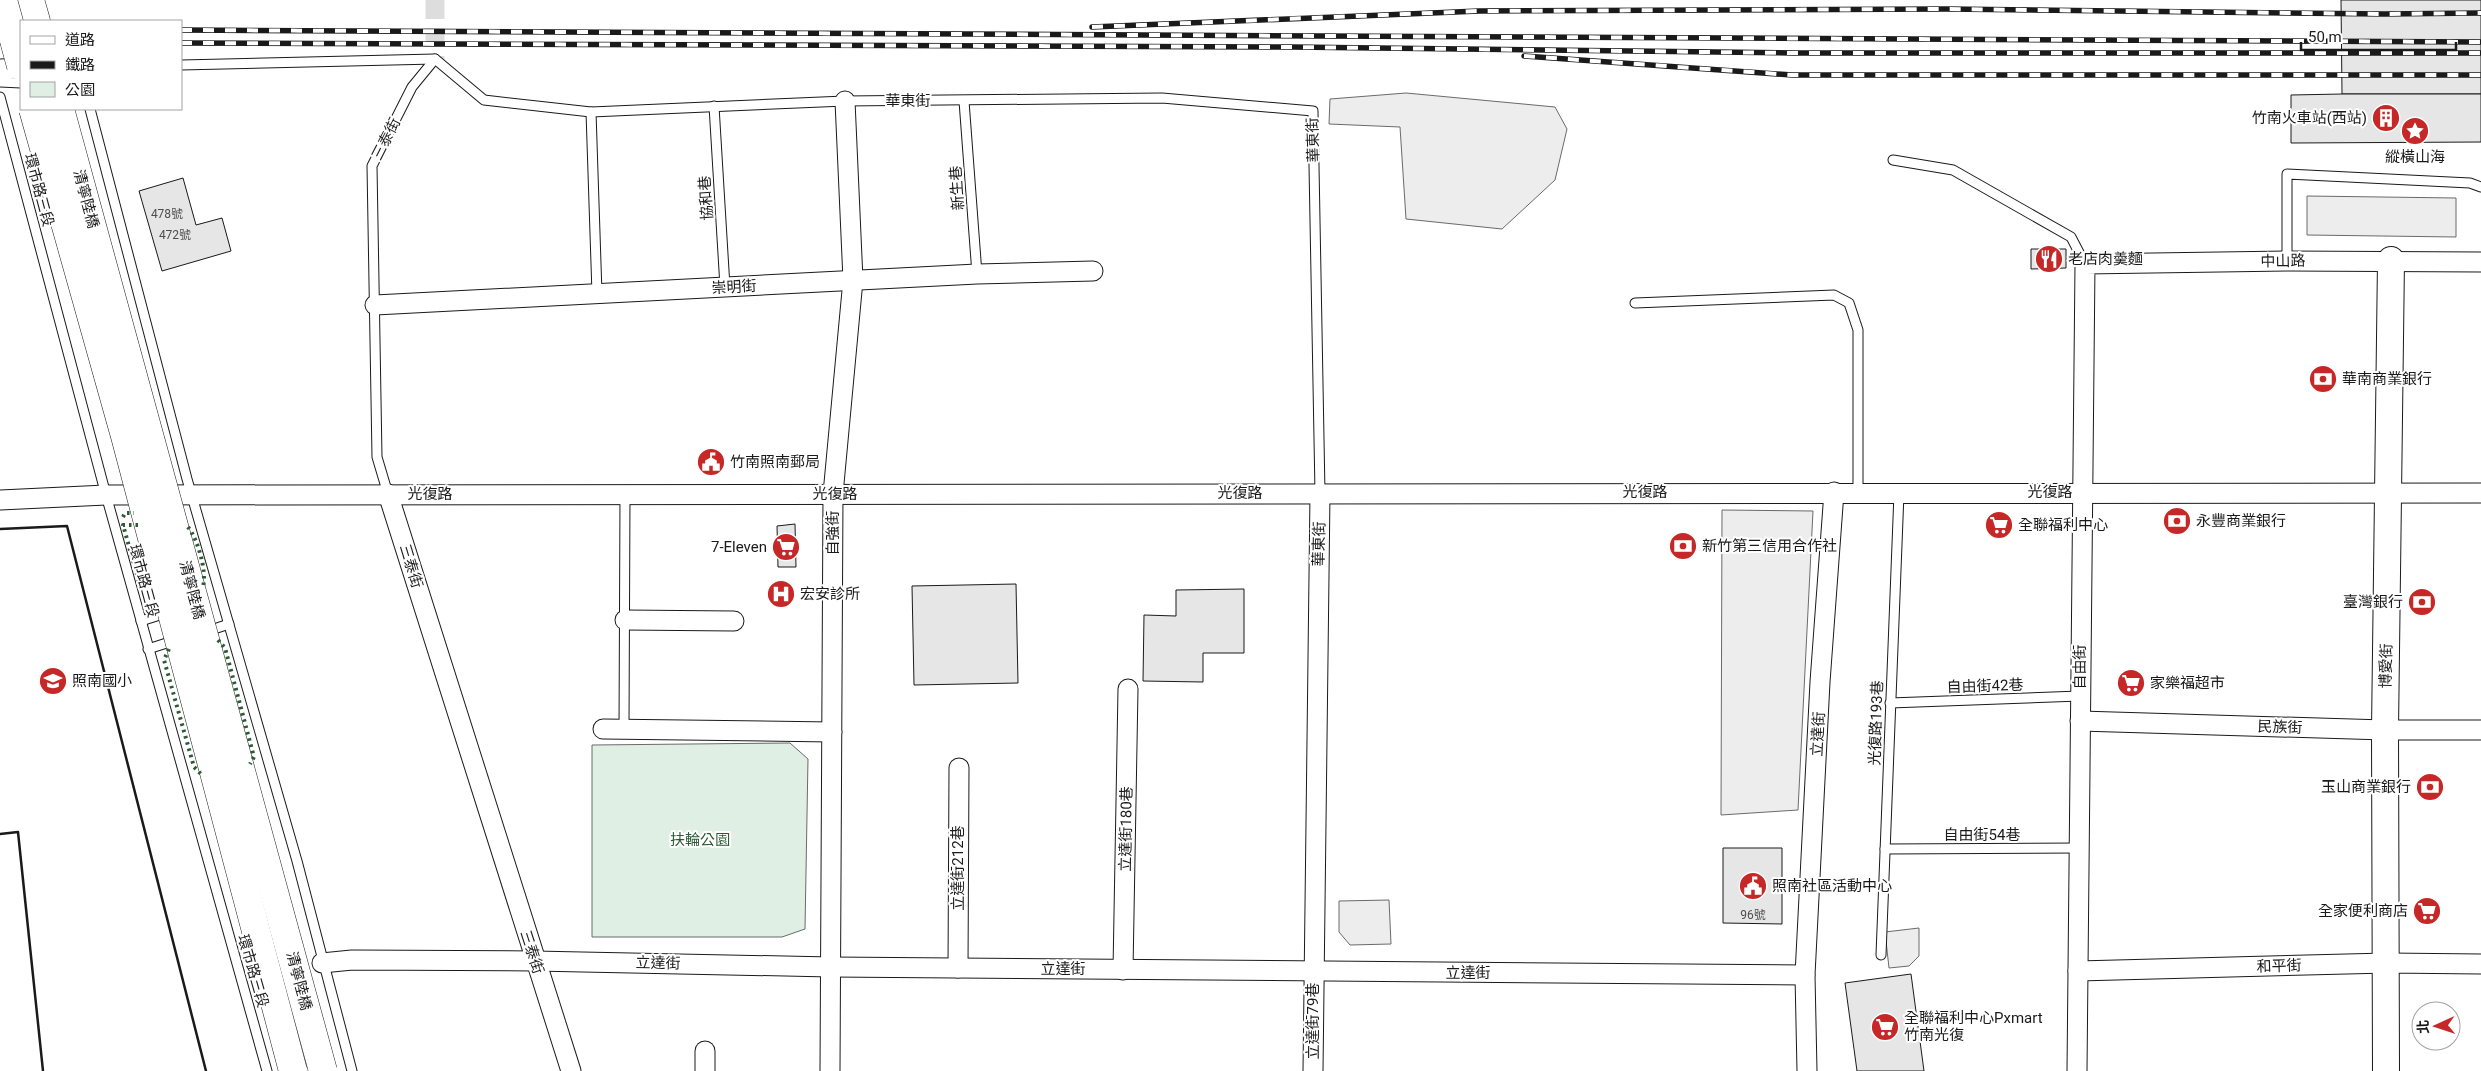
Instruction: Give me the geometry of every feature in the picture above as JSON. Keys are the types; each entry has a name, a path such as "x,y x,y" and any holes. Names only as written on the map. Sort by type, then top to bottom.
{"main road":[{"path":"3,0 20,63"},
{"path":"30,0 36,20"},
{"name":"清寧陸橋","path":"33,110 125,436 292,1071"},
{"name":"清寧陸橋","path":"60,110 323,1071"}],"street":[{"path":"0,69 20,67"},
{"name":"自強街","path":"830,1071 833,494 853,280 844,101"},
{"name":"中山路","path":"2085,264 2287,260 2481,262"},
{"name":"博愛街","path":"2386,1071 2385,730 2391,260"},
{"name":"自由街","path":"2077,1071 2085,264"},
{"name":"崇明街","path":"374,305 977,274 1093,271"},
{"name":"立達街","path":"1807,1071 1805,975 1820,682 1834,492"},
{"name":"華東街","path":"1314,971 1320,493"},
{"name":"光復路","path":"0,500 106,495 388,494 2481,493"},
{"name":"三泰街","path":"388,494 534,961 571,1071"},
{"path":"625,620 734,620"},
{"name":"立達街180巷","path":"1123,970 1128,689"},
{"name":"民族街","path":"2080,721 2385,730 2481,730"},
{"path":"603,729 832,732"},
{"name":"立達街212巷","path":"958,968 959,768"},
{"name":"立達街","path":"322,963 352,960 534,961 831,967 1805,975"},
{"name":"和平街","path":"2078,971 2387,963 2481,964"},
{"name":"立達街79巷","path":"1313,1071 1314,971"},
{"path":"705,1071 706,1051"}],"lane":[{"path":"182,65 436,59"},
{"name":"華東街","path":"436,59 484,100 591,112 844,101 1162,98 1313,110 1320,493"},
{"name":"三泰街","path":"388,494 377,457 372,166 412,88 436,59"},
{"path":"0,82 20,83"},
{"name":"環市路三段","path":"0,97 148,649 267,1071"},
{"name":"新生巷","path":"964,101 977,274"},
{"name":"協和巷","path":"714,106 725,287"},
{"path":"90,110 191,495 213,600 228,624 296,860 352,1071"},
{"path":"591,112 597,294"},
{"path":"1893,160 1953,170 2071,237 2085,264"},
{"path":"2287,260 2287,174 2480,185"},
{"path":"1634,303 1834,295 1849,303 1858,330 1858,492"},
{"name":"光復路193巷","path":"1881,955 1899,492"},
{"path":"624,730 626,494"},
{"path":"141,621 213,600"},
{"path":"148,649 228,624"},
{"name":"自由街42巷","path":"1890,703 2080,696"},
{"name":"自由街54巷","path":"1885,849 2078,848"}],"green space":[{"name":"扶輪公園","path":"790,743 808,759 805,929 782,937 592,937 592,745"}],"shaded area":[{"path":"1406,93 1555,107 1567,129 1555,180 1502,229 1406,219 1400,127 1329,124 1330,99"},
{"path":"2307,196 2456,198 2456,237 2307,235"},
{"path":"1722,510 1813,511 1798,810 1721,815"},
{"path":"1389,900 1391,944 1350,945 1339,932 1339,901"},
{"path":"1919,928 1919,956 1909,966 1889,968 1885,932"}],"building":[{"path":"2341,0 2481,0 2481,94 2342,94"},
{"name":"竹南火車站(西站)","path":"2481,94 2481,142 2291,143 2291,95"},
{"path":"183,178 196,225 222,218 231,251 162,271 139,191"},
{"name":"老店肉羮麵","path":"2031,249 2066,249 2066,268 2031,269"},
{"name":"7-Eleven","path":"795,524 796,567 778,567 777,526"},
{"path":"1016,584 1018,683 914,685 912,586"},
{"name":"宏安診所","path":"792,587 793,600 770,602 769,589"},
{"path":"1244,589 1244,653 1203,653 1203,682 1143,681 1144,615 1176,616 1176,590"},
{"name":"照南社區活動中心","path":"1723,848 1782,848 1782,924 1723,923"},
{"name":"全聯福利中心Pxmart 竹南光復","path":"1911,974 1924,1071 1857,1071 1845,983"}],"tunnel":[{"path":"435,0 435,59"}],"railway":[{"path":"1092,27 1479,11 1946,9 2384,14 2481,13"},
{"path":"182,30 2481,42"},
{"path":"0,31 20,31"},
{"path":"0,42 20,42"},
{"path":"182,43 1291,47 1793,53 2481,53"},
{"path":"1524,56 1792,75 2481,75"}],"hedge":[{"path":"123,517 125,513 134,513"},
{"path":"138,525 123,525 146,607 156,610"},
{"path":"188,527 201,556 204,573 203,587"},
{"path":"218,640 225,648 254,757 250,764"},
{"path":"169,649 164,660 194,767 202,775"}],"wall":[{"path":"0,529 67,526 206,1071"},
{"path":"0,834 18,832 43,1071"}],"place":[{"name":"竹南火車站(西站)","path":"2386,118"},
{"name":"縱橫山海","path":"2415,131"},
{"name":"老店肉羮麵","path":"2049,259"},
{"name":"華南商業銀行","path":"2323,379"},
{"name":"竹南照南郵局","path":"711,462"},
{"name":"永豐商業銀行","path":"2177,521"},
{"name":"全聯福利中心","path":"1999,525"},
{"name":"新竹第三信用合作社","path":"1683,546"},
{"name":"7-Eleven","path":"786,547"},
{"name":"宏安診所","path":"781,594"},
{"name":"臺灣銀行","path":"2422,602"},
{"name":"照南國小","path":"53,681"},
{"name":"家樂福超市","path":"2131,683"},
{"name":"玉山商業銀行","path":"2430,787"},
{"name":"照南社區活動中心","path":"1753,886"},
{"name":"全家便利商店","path":"2427,911"},
{"name":"全聯福利中心Pxmart 竹南光復","path":"1885,1027"}]}
